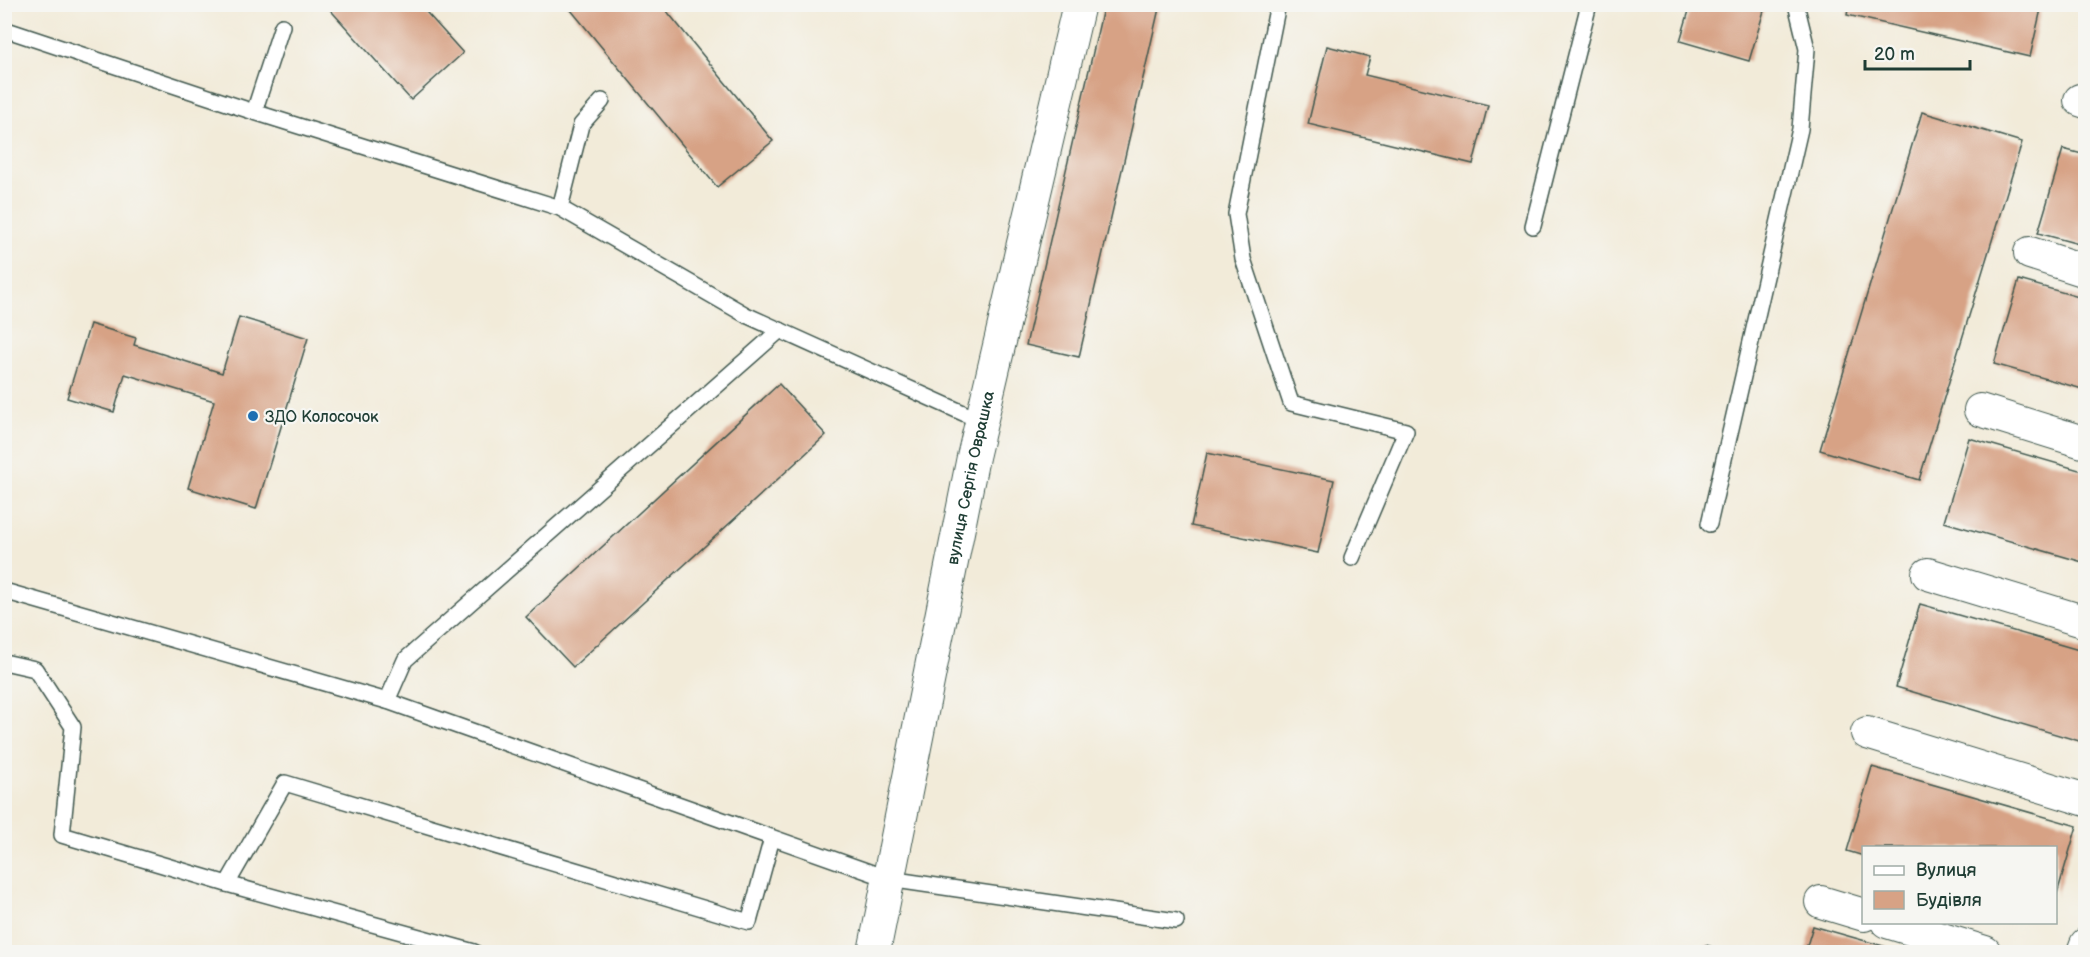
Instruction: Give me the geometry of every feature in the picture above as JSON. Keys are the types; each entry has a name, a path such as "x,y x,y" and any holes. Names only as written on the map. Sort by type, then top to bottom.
{"street":[{"name":"вулиця Сергія Оврашка","path":"874,952 981,421 1079,4"},
{"path":"2030,253 2085,271"},
{"path":"1980,410 2085,443"},
{"path":"1928,574 2085,622"},
{"path":"1867,733 2085,800"},
{"path":"1821,902 1862,915"},
{"path":"1894,924 1985,952"},
{"path":"2083,952 2085,944"}],"lane":[{"path":"1278,4 1236,214 1243,259 1291,403 1406,431 1352,558"},
{"path":"1533,226 1589,4"},
{"path":"1709,524 1800,129 1808,49 1796,4"},
{"path":"254,112 282,26"},
{"path":"4,29 254,112 560,208 746,315 981,421"},
{"path":"560,208 581,125 602,101"},
{"path":"387,701 405,660 780,330"},
{"path":"4,591 387,701 889,879 1176,921"},
{"path":"4,662 35,669 73,727 62,836 474,952"},
{"path":"227,884 285,783 749,922 772,838"}],"building":[{"path":"325,4 419,4 463,53 411,100"},
{"path":"566,4 661,4 773,141 717,187"},
{"path":"1104,4 1160,4 1079,357 1026,345"},
{"path":"1691,4 1766,4 1749,61 1680,41"},
{"path":"1849,4 2023,4 2041,9 2030,57 1847,15"},
{"path":"1327,46 1370,57 1365,75 1488,105 1473,164 1308,124"},
{"path":"1922,112 2022,142 1919,480 1820,450"},
{"path":"2063,149 2086,155 2086,246 2038,233"},
{"path":"2019,280 2086,299 2086,390 1994,364"},
{"path":"239,317 308,338 256,509 188,488 214,401 125,374 114,412 67,398 90,324 136,338 134,345 222,373"},
{"path":"779,384 826,435 573,667 526,617"},
{"path":"1969,438 2086,472 2086,563 1944,522"},
{"path":"1207,453 1334,480 1318,553 1191,526"},
{"path":"1920,604 2086,652 2086,743 1896,687"},
{"path":"1872,767 2077,826 2057,894 2057,846 1862,846 1862,855 1847,851"},
{"path":"1813,926 1904,952 1805,952"},
{"path":"1706,945 1729,952 1704,952"}],"place":[{"name":"ЗДО Колосочок","path":"253,416"}]}
